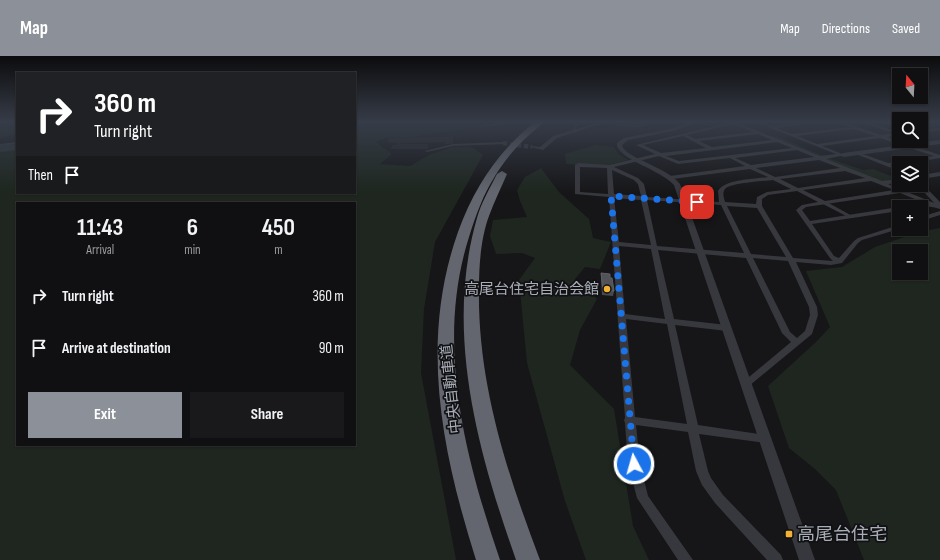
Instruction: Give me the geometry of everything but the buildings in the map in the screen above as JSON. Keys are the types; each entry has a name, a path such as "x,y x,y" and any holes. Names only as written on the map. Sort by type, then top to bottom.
{"highway":[{"name":"中央自動車道","path":"488,560 462,473 451,413 445,363 445,327 448,292 454,259 462,233 474,204 486,181 507,151 513,146"},
{"name":"中央自動車道","path":"523,146 512,158 492,192 479,230 472,278 471,319 475,363 484,421 517,533 528,560"}],"street":[{"path":"428,151 451,146"},
{"path":"532,147 541,149 545,146"},
{"path":"620,146 622,151 636,160 672,177 677,184 807,560"},
{"path":"639,146 678,164 798,149"},
{"path":"706,146 852,217"},
{"path":"734,146 659,155 609,166 578,165 577,193 759,206"},
{"path":"789,146 892,188"},
{"path":"817,146 843,156"},
{"path":"672,177 896,148"},
{"path":"915,148 940,157"},
{"path":"858,154 892,167"},
{"path":"887,165 940,157"},
{"path":"609,166 629,420 634,464 643,498 686,560"},
{"path":"609,166 636,179 641,184 656,247 670,322 694,429 699,461 706,481 719,499 776,560"},
{"path":"797,343 786,333 719,195 724,186 738,183 845,169"},
{"path":"928,176 940,174"},
{"path":"746,384 809,332 814,315 813,307 791,259 778,235 759,206 758,202 761,196 871,179"},
{"path":"882,184 892,182"},
{"path":"840,262 832,258 800,213 800,208 809,204 892,192"},
{"path":"901,192 930,204 940,206"},
{"path":"927,192 940,206"},
{"path":"808,223 892,210"},
{"path":"928,217 940,213"},
{"path":"615,244 831,263 840,262 860,239 892,229"},
{"path":"621,316 727,328"},
{"path":"629,420 765,439"}],"shaded area":[{"path":"0,146 16,146 16,194 356,194 356,146 381,146 392,154 380,164 410,166 429,155 453,147 472,147 483,155 435,242 424,309 421,373 456,560 0,560"},
{"path":"392,146 428,146 428,149 391,149"},
{"path":"594,146 601,146 614,147 618,154 628,160 604,166 566,164 565,154"},
{"path":"789,146 799,146 828,158 863,170 873,169 892,176 892,181 881,183"},
{"path":"541,168 559,192 589,219 593,238 611,242 600,269 585,267 575,279 597,299 580,330 570,365 614,409 633,526 649,560 586,560 565,501 527,363 519,280 535,258 522,253 496,254 490,236 493,220 527,217 517,190 525,177"},
{"path":"940,228 940,560 864,560 836,490 815,469 789,448 768,386 816,342 830,327 806,271 842,267 875,247 907,236 928,236 928,230"}],"waterway":[{"path":"0,149 16,147"}],"tunnel":[{"path":"521,146 532,147"}],"place":[{"name":"高尾台住宅自治会館","path":"607,289"},
{"name":"高尾台住宅","path":"789,534"}],"route":[{"path":"634,464 629,420 611,196 697,202"}]}
